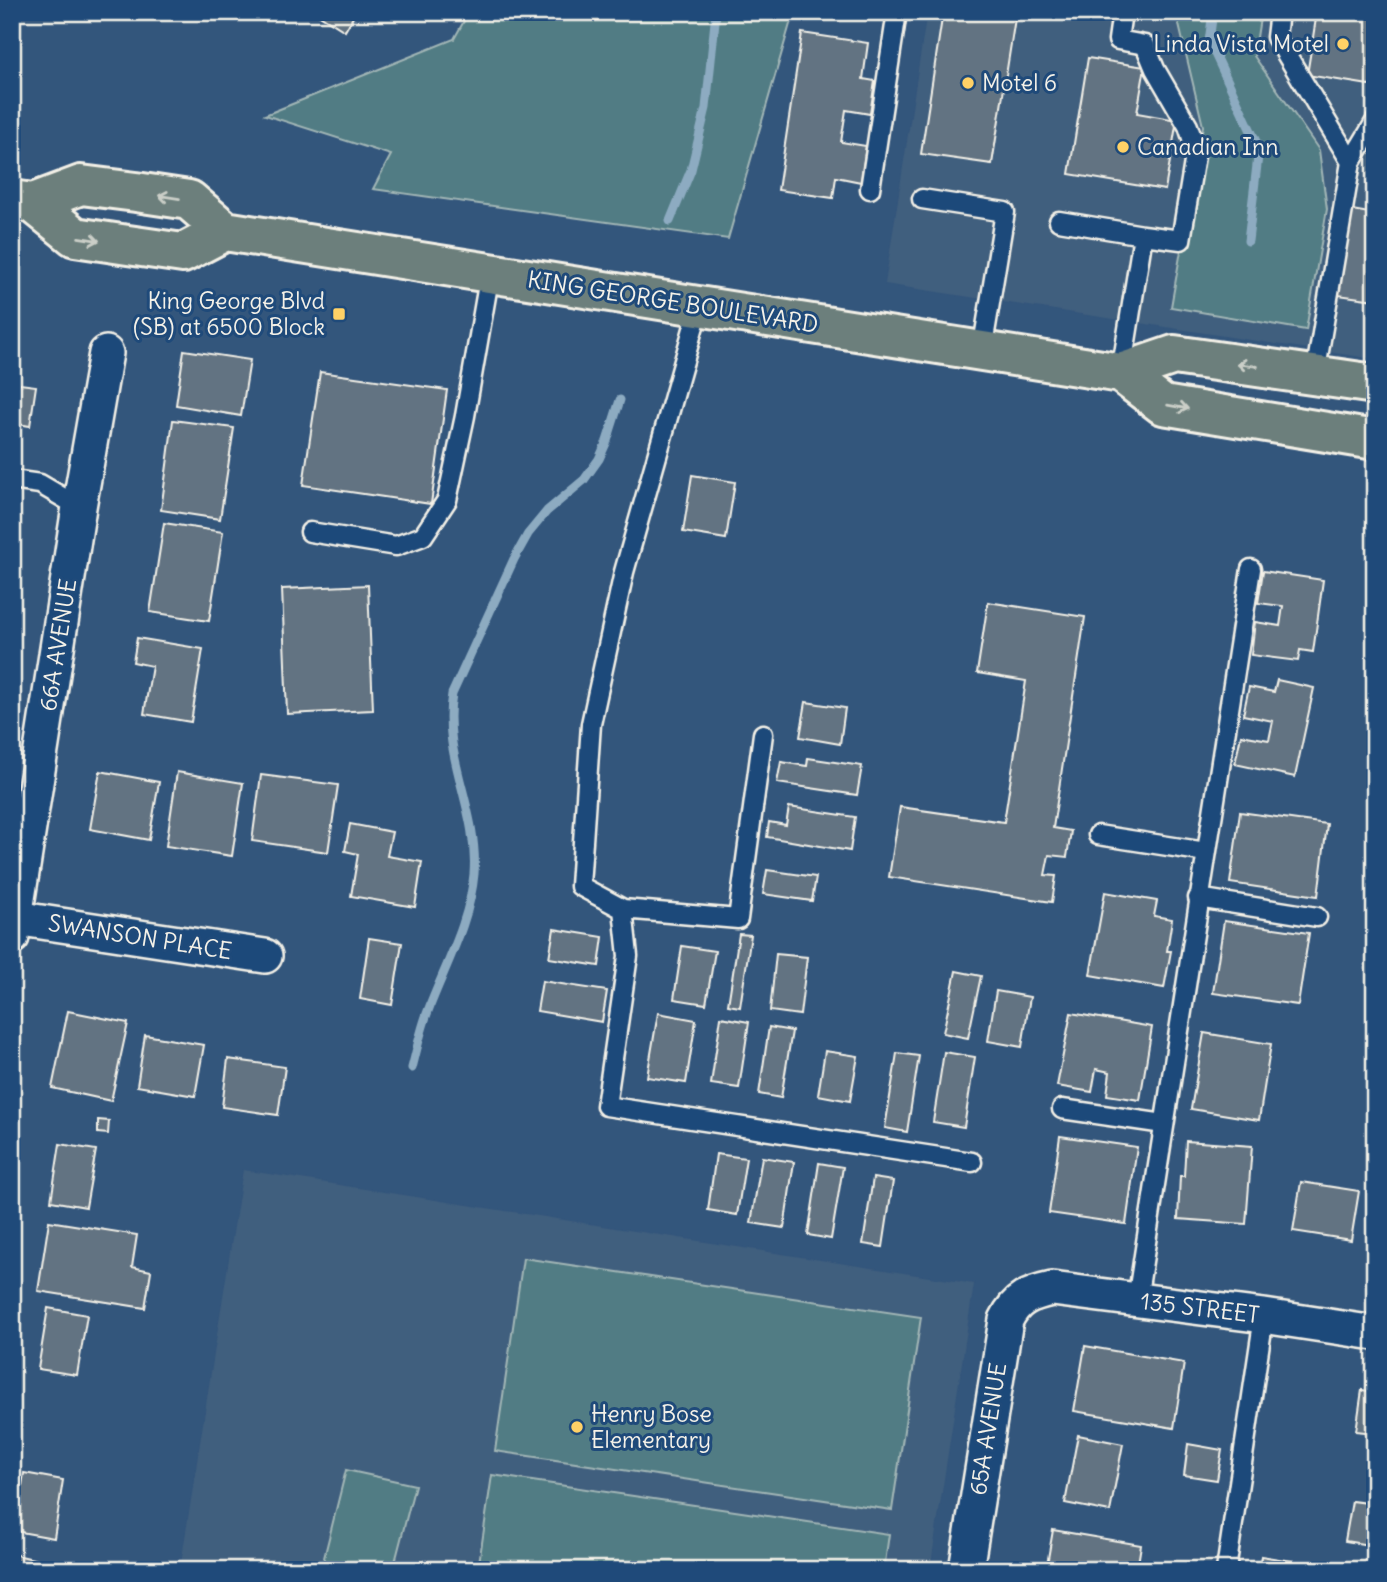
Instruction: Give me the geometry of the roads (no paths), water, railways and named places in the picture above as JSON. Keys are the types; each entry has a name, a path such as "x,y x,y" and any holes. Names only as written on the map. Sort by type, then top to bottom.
{"main road":[{"path":"81,185 135,191 189,200 225,230 183,253 161,250 75,237 23,202 81,185"},
{"name":"KING GEORGE BOULEVARD","path":"225,230 699,308 1121,373 1174,355 1375,384"},
{"name":"KING GEORGE BOULEVARD","path":"1121,373 1163,405 1375,440"}],"street":[{"name":"66A AVENUE","path":"14,928 79,507 106,353"},
{"name":"SWANSON PLACE","path":"14,928 265,956"},
{"name":"135 STREET","path":"1025,1296 1052,1289 1264,1315 1375,1333"},
{"name":"65A AVENUE","path":"966,1570 1006,1320 1013,1306 1025,1296"}],"lane":[{"path":"870,189 897,12"},
{"path":"1059,221 1181,240 1196,150 1188,126 1155,69 1145,45 1118,40 1122,12"},
{"path":"1279,12 1276,37 1351,162"},
{"path":"1315,375 1351,162 1375,122"},
{"path":"922,199 1005,212 982,351"},
{"path":"1121,373 1143,235"},
{"path":"310,532 396,546 423,536 447,500 466,416 490,273"},
{"path":"699,308 624,572 591,724 580,886 623,909 738,919 763,734"},
{"path":"12,480 40,484 79,507"},
{"path":"1137,1300 1251,569"},
{"path":"1098,835 1206,852"},
{"path":"1198,898 1317,917"},
{"path":"623,909 628,956 606,1106 972,1162"},
{"path":"1062,1109 1164,1124"},
{"path":"1226,1570 1264,1315"}],"waterway":[{"path":"670,221 691,170 706,108 716,12"},
{"path":"1213,12 1209,41 1259,148 1248,241"},
{"path":"412,1068 426,1018 468,909 474,874 471,828 452,739 452,694 528,534 547,511 584,480 599,459 620,400"}],"place":[{"name":"Linda Vista Motel","path":"1343,44"},
{"name":"Motel 6","path":"968,83"},
{"name":"Canadian Inn","path":"1123,147"},
{"name":"King George Blvd (SB) at 6500 Block","path":"339,314"},
{"name":"Henry Bose Elementary","path":"577,1427"}]}
